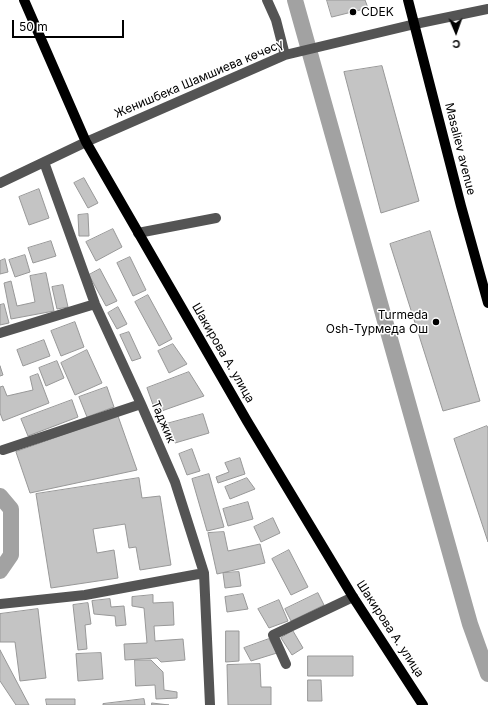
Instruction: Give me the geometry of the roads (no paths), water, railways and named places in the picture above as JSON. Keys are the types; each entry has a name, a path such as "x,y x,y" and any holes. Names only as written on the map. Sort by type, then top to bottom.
{"main road":[{"name":"Шакирова А. улица","path":"24,0 86,142 247,421 352,597 423,705"},
{"name":"Masaliev avenue","path":"408,0 461,206 488,303"}],"street":[{"path":"267,0 290,54"},
{"name":"Женишбека Шамшиева көчөсү","path":"0,183 86,142 290,54 415,24 488,9"},
{"name":"Таджик","path":"44,162 95,304 141,404 174,482 204,573 210,705"},
{"path":"138,233 216,218"},
{"path":"0,333 95,304"},
{"path":"3,450 141,404"},
{"path":"0,604 85,595 204,573"},
{"path":"286,664 273,635 352,597"}],"waterway":[{"path":"295,0 470,624 488,674"},
{"path":"0,496 11,509 11,555 0,571"}],"place":[{"name":"CDEK","path":"353,12"},
{"name":"Turmeda Osh-Турмеда Ош","path":"436,322"}]}
